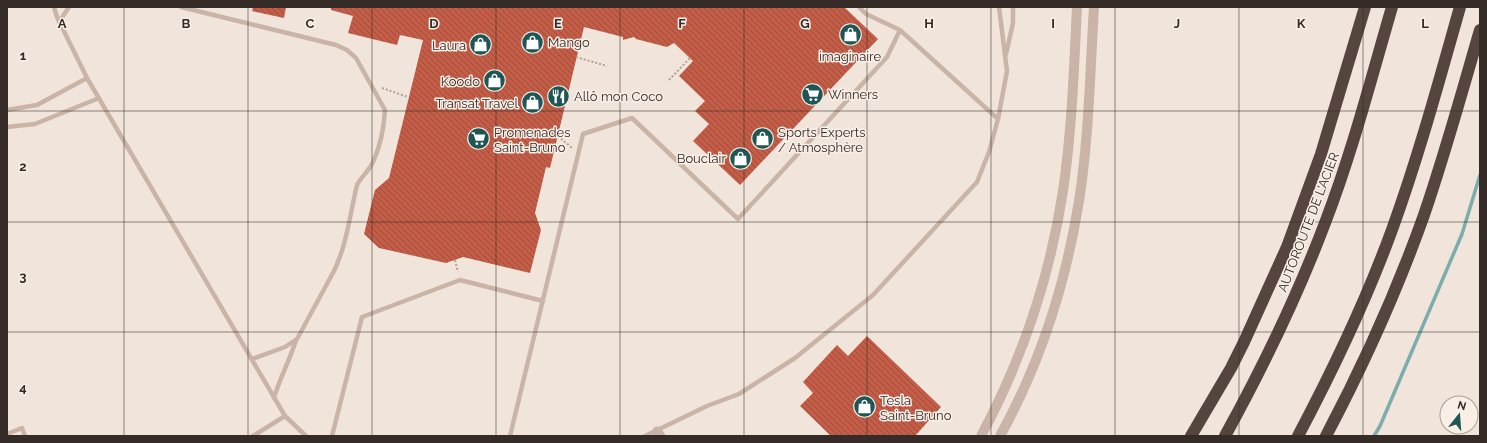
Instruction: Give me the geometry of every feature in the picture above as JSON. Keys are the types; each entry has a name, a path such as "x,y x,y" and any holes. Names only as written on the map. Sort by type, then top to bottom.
{"highway":[{"path":"1190,436 1231,368 1256,318 1295,228 1321,154 1364,7"},
{"name":"AUTOROUTE DE L'ACIER","path":"1225,436 1275,341 1320,236 1344,170 1392,7"},
{"path":"1298,436 1328,378 1355,320 1392,228 1422,140 1460,7"},
{"path":"1326,436 1374,341 1417,234 1448,139 1480,30"},
{"path":"1184,436 1219,388"}],"street":[{"path":"981,436 1005,388 1022,348 1042,286 1053,242 1063,190 1068,146 1077,7"},
{"path":"1000,436 1036,359 1054,306 1070,246 1076,217 1083,166 1094,7"}],"lane":[{"path":"54,7 87,78 274,398 285,416 306,436"},
{"path":"60,22 69,7"},
{"path":"181,7 194,8 336,45 347,50 356,58 385,110 385,120 373,164 360,179 357,186 339,261 296,339 291,357 279,381 274,398"},
{"path":"859,7 866,14 900,30 998,119"},
{"path":"645,436 659,433 707,406 739,394 795,358 867,301 977,182 989,152 998,119 1007,71 999,7"},
{"path":"1005,57 1013,23 1013,7"},
{"path":"510,436 582,134 632,118 738,219 887,57 900,30"},
{"path":"7,110 37,105 87,78"},
{"path":"7,127 34,124 99,98"},
{"path":"332,436 362,317 460,280 543,301"},
{"path":"252,359 285,347 296,339"},
{"path":"253,436 285,416"},
{"path":"7,434 22,428 25,436"}],"path":[{"path":"576,57 607,66"},
{"path":"669,80 690,58"},
{"path":"371,84 408,97"},
{"path":"831,90 845,103"},
{"path":"558,136 578,154"},
{"path":"455,260 460,280"}],"building":[{"path":"253,7 286,7 284,18 252,11"},
{"name":"Promenades Saint-Bruno","path":"331,7 844,7 878,39 740,185 693,141 709,124 695,111 705,101 679,76 693,61 674,43 667,47 636,39 634,37 623,40 623,37 584,27 550,168 546,167 535,213 541,230 530,273 463,257 446,263 379,248 364,234 375,190 389,178 423,40 400,35 397,45 348,33 353,16 331,10"},
{"path":"867,336 941,407 915,436 831,436 800,406 813,393 803,382 837,345 848,356"}],"waterway":[{"path":"1374,436 1380,426 1462,234 1480,175"}],"place":[{"name":"imaginaire","path":"850,34"},
{"name":"Mango","path":"532,42"},
{"name":"Laura","path":"481,45"},
{"name":"Koodo","path":"495,81"},
{"name":"Winners","path":"812,94"},
{"name":"Allô mon Coco","path":"558,96"},
{"name":"Transat Travel","path":"533,103"},
{"name":"Promenades Saint-Bruno","path":"478,139"},
{"name":"Sports Experts / Atmosphère","path":"762,139"},
{"name":"Bouclair","path":"741,158"},
{"name":"Tesla Saint-Bruno","path":"865,407"}]}
